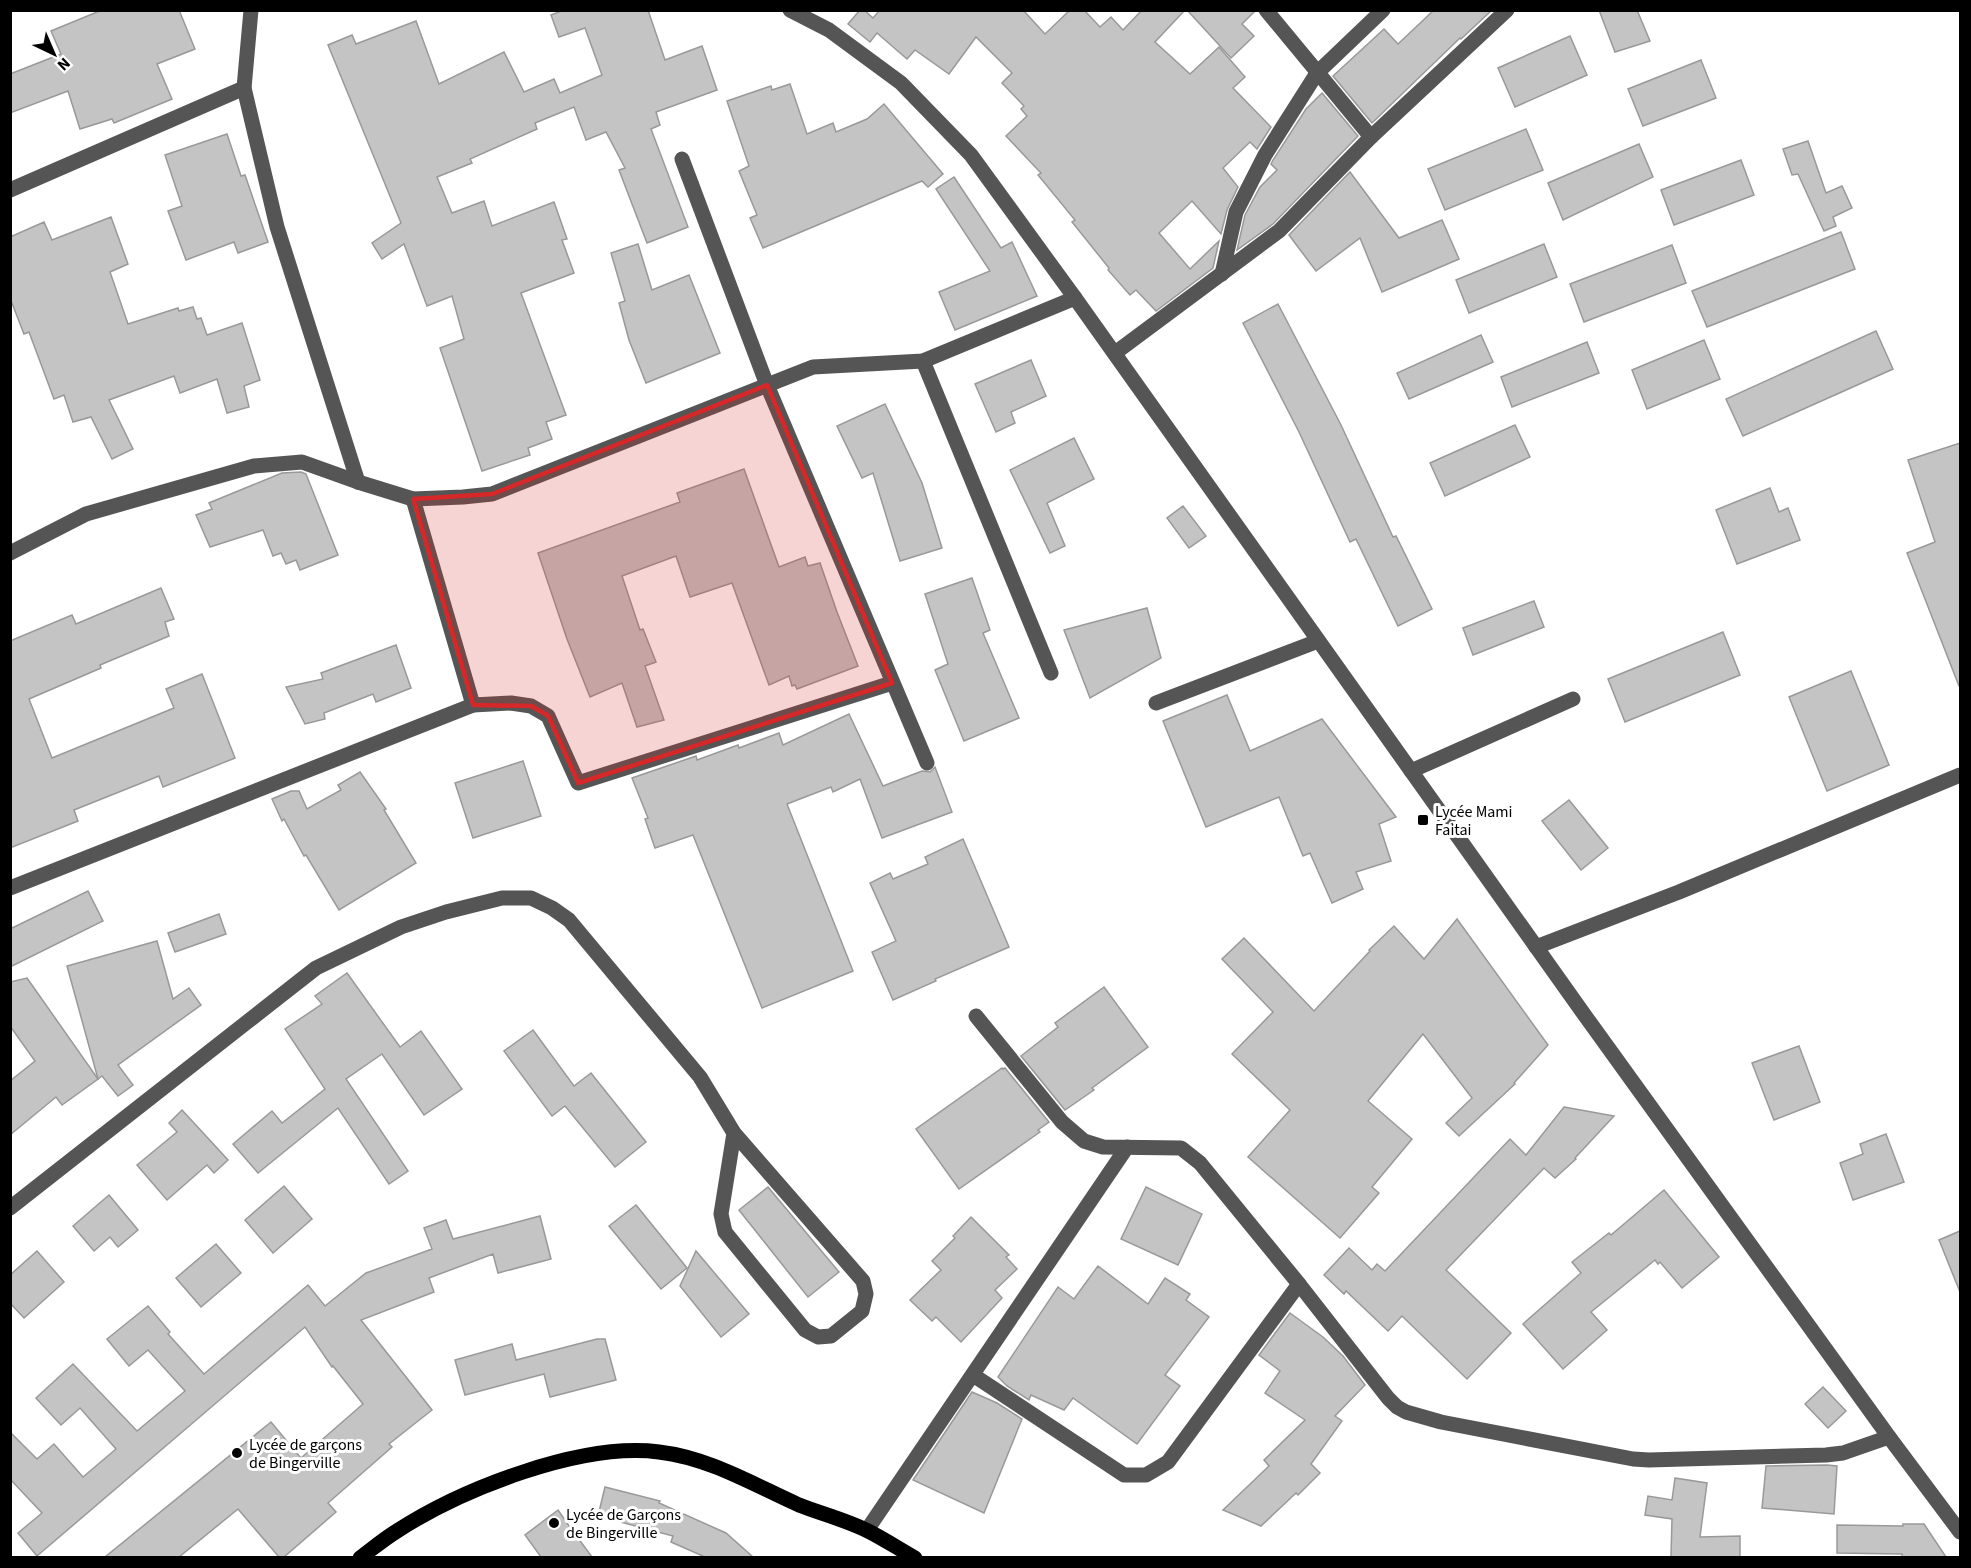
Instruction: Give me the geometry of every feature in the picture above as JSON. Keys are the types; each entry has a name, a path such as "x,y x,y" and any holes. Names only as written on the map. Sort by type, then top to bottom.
{"main road":[{"path":"360,1557 397,1530 492,1483 545,1465 600,1453 659,1452 691,1459 762,1486 800,1505 867,1530 915,1557"}],"street":[{"path":"251,10 244,88 277,227 358,483"},
{"path":"790,10 829,30 901,83 970,155 1076,298 1536,947 1960,1532"},
{"path":"1266,10 1371,137"},
{"path":"1222,274 1236,212 1265,155 1317,73 1383,10"},
{"path":"1115,353 1279,231 1371,137 1507,10"},
{"path":"10,190 244,88"},
{"path":"682,159 767,385 927,763"},
{"path":"10,553 86,514 254,466 302,462 413,500 492,494 813,367 923,361 1076,298"},
{"path":"923,361 1051,673"},
{"path":"413,500 473,705"},
{"path":"1156,703 1318,641"},
{"path":"10,888 473,705 512,703 531,706 548,716 578,783 892,683"},
{"path":"1411,771 1574,699"},
{"path":"1536,947 1679,892 1960,775"},
{"path":"10,1208 316,968 401,927 446,912 502,898 531,898 552,908 569,920 700,1077 734,1132 863,1281 866,1294 862,1311 831,1336 818,1337 805,1330 725,1232 721,1214 734,1132"},
{"path":"976,1016 1062,1122 1084,1142 1103,1147 1181,1148 1200,1163 1397,1407 1424,1418 1641,1460 1826,1455 1843,1453 1889,1437"},
{"path":"867,1530 1127,1147"},
{"path":"973,1375 1124,1475 1146,1475 1168,1462 1299,1284"}],"highlighted area":[{"path":"767,385 892,683 578,783 548,716 531,706 473,705 413,499 492,494"}],"building":[{"path":"102,10 179,10 195,49 157,64 172,99 114,123 112,119 80,129 68,91 10,113 10,74 61,54 51,31"},
{"path":"564,10 648,10 665,60 702,46 717,90 656,112 660,125 651,129 688,227 647,243 619,170 625,168 606,132 586,140 574,107 535,123 537,129 470,159 472,163 437,177 452,213 484,201 492,226 554,202 567,239 562,240 574,273 521,293 566,415 546,422 552,439 528,448 530,455 482,471 440,348 464,339 452,296 427,306 404,244 382,259 372,243 401,223 328,45 352,35 356,44 416,21 439,84 504,52 524,92 554,79 560,93 602,75 585,28 559,37 551,15"},
{"path":"860,10 864,10 873,18 880,10 1023,10 1045,34 1070,10 1084,10 1100,27 1111,17 1123,30 1142,10 1185,10 1155,42 1190,74 1219,47 1245,77 1233,88 1271,127 1257,149 1250,142 1223,168 1238,187 1227,210 1221,234 1192,201 1159,233 1190,269 1219,241 1213,268 1156,311 1136,290 1130,295 1072,222 1075,220 1038,175 1041,173 1006,136 1027,116 1021,109 1024,106 1002,83 1012,73 976,37 949,74 915,50 907,59 877,33 870,42 848,24"},
{"path":"1187,10 1256,10 1242,24 1254,36 1231,58"},
{"path":"1434,10 1492,10 1372,123 1333,76 1384,29 1398,44"},
{"path":"1599,10 1637,10 1650,41 1615,52"},
{"path":"1570,36 1587,75 1515,107 1498,68"},
{"path":"1701,60 1716,98 1643,126 1628,89"},
{"path":"790,84 807,134 833,123 836,132 867,119 884,104 943,174 928,187 922,181 763,248 750,218 757,215 739,171 749,166 727,101 771,86 772,90"},
{"path":"1322,93 1358,136 1273,224 1237,250 1245,215 1260,187 1277,170 1271,164 1273,160 1306,109"},
{"path":"1526,129 1543,170 1445,210 1428,169"},
{"path":"227,134 241,176 245,175 268,242 238,253 234,242 186,260 168,211 182,206 165,155"},
{"path":"1808,141 1826,193 1842,186 1852,208 1833,217 1836,226 1824,231 1798,174 1792,175 1783,149"},
{"path":"1639,144 1653,177 1563,220 1548,183"},
{"path":"1741,160 1754,195 1674,225 1661,190"},
{"path":"1350,172 1399,238 1442,220 1459,259 1382,292 1360,238 1316,271 1289,235"},
{"path":"954,177 1001,248 1012,242 1037,296 955,330 939,292 990,271 936,189"},
{"path":"111,217 128,264 110,272 128,324 178,308 179,311 193,307 197,319 201,318 207,335 242,323 260,380 244,386 249,407 227,413 217,379 180,393 174,376 109,400 133,449 112,459 91,417 73,422 64,395 54,399 29,332 24,334 10,298 10,237 44,222 52,240"},
{"path":"1841,232 1855,269 1707,327 1692,291"},
{"path":"638,244 652,290 689,275 720,353 646,383 629,340 619,303 625,301 611,253"},
{"path":"1544,244 1557,277 1469,313 1456,280"},
{"path":"1672,245 1686,283 1584,322 1570,284"},
{"path":"1278,304 1341,425 1393,537 1396,536 1432,609 1398,626 1356,539 1350,542 1299,432 1243,323"},
{"path":"1876,331 1893,369 1743,436 1726,399"},
{"path":"1481,335 1493,362 1409,399 1397,373"},
{"path":"1704,340 1720,379 1647,409 1632,370"},
{"path":"1587,342 1599,373 1512,407 1501,377"},
{"path":"1031,360 1046,396 1011,412 1015,423 996,432 975,384"},
{"path":"885,404 922,483 942,548 900,561 873,473 862,478 837,426"},
{"path":"1515,425 1530,457 1445,496 1430,463"},
{"path":"1074,438 1094,479 1047,503 1065,546 1050,553 1010,470"},
{"path":"1960,443 1959,686 1907,553 1935,542 1908,460"},
{"path":"744,469 779,567 805,557 808,566 820,563 858,666 797,689 795,685 792,686 789,676 769,685 732,583 690,597 676,556 622,576 640,630 643,629 656,662 645,666 664,720 637,727 622,683 590,697 567,639 538,553 680,502 677,493"},
{"path":"282,473 306,474 338,555 300,570 296,560 286,564 281,553 273,556 263,530 210,547 196,515 212,509 209,503"},
{"path":"1770,488 1779,512 1788,508 1800,540 1737,564 1716,510"},
{"path":"1183,506 1206,536 1189,548 1167,518"},
{"path":"972,578 990,630 983,633 1019,718 964,741 935,670 948,664 925,594"},
{"path":"161,588 174,619 165,622 169,636 100,665 101,668 29,699 52,758 174,708 166,689 202,674 235,758 163,787 159,776 74,810 78,821 10,848 10,641 72,615 76,624"},
{"path":"1534,601 1544,627 1473,655 1463,628"},
{"path":"1147,608 1161,658 1090,698 1064,630"},
{"path":"1723,632 1740,675 1625,722 1608,679"},
{"path":"396,645 411,688 376,702 373,694 324,713 325,719 305,724 286,687 323,679 321,673"},
{"path":"1851,671 1889,765 1827,791 1789,697"},
{"path":"1227,695 1250,751 1322,719 1396,817 1379,824 1391,861 1356,872 1363,889 1332,903 1310,853 1303,856 1279,797 1206,827 1163,721"},
{"path":"849,714 883,786 922,771 930,772 935,767 952,812 882,838 860,779 833,792 831,787 787,804 853,971 762,1008 693,835 655,848 645,819 648,818 632,778 696,756 697,760 738,745 739,748 779,733 783,745"},
{"path":"523,761 541,816 473,838 455,783"},
{"path":"360,772 386,809 384,810 416,863 339,910 306,855 304,856 284,819 282,821 272,799 291,791 299,791 307,809 341,790 338,785"},
{"path":"1569,800 1608,848 1581,870 1542,821"},
{"path":"963,839 1009,947 893,1000 872,952 896,941 870,883 890,873 893,879 928,864 925,857"},
{"path":"88,891 103,921 10,967 10,929"},
{"path":"219,914 226,934 175,952 168,933"},
{"path":"1457,919 1548,1045 1515,1084 1459,1136 1446,1123 1472,1098 1423,1034 1368,1101 1412,1139 1372,1187 1379,1193 1340,1238 1248,1157 1290,1110 1232,1054 1273,1012 1222,959 1244,938 1314,1011 1394,926 1424,959"},
{"path":"157,941 173,999 189,988 201,1005 118,1065 133,1085 118,1096 102,1076 98,1079 67,966"},
{"path":"347,973 400,1047 421,1031 462,1089 424,1115 382,1054 346,1079 408,1171 389,1184 338,1108 258,1173 233,1144 272,1111 282,1123 325,1089 285,1029 322,1004 315,996"},
{"path":"27,978 98,1079 62,1105 56,1097 10,1135 10,1081 35,1061 10,1026 10,982"},
{"path":"1104,987 1148,1047 1065,1110 1021,1056 1058,1027 1055,1023"},
{"path":"533,1030 574,1086 591,1073 646,1142 615,1167 565,1106 552,1116 504,1051"},
{"path":"1799,1046 1820,1102 1774,1120 1752,1063"},
{"path":"1005,1068 1049,1122 1038,1130 1040,1132 959,1189 916,1129"},
{"path":"1564,1107 1614,1116 1576,1159 1555,1178 1544,1168 1446,1270 1511,1333 1467,1379 1402,1316 1388,1331 1346,1291 1344,1294 1324,1275 1349,1248 1372,1270 1377,1264 1385,1271 1510,1139 1526,1155"},
{"path":"182,1110 228,1160 214,1173 207,1165 167,1200 137,1165 177,1132 169,1123"},
{"path":"1886,1134 1904,1182 1853,1200 1840,1163 1863,1154 1860,1144"},
{"path":"284,1186 312,1219 273,1253 245,1220"},
{"path":"768,1187 839,1272 808,1297 739,1210"},
{"path":"1146,1187 1202,1214 1178,1265 1121,1239"},
{"path":"1664,1190 1719,1257 1682,1288 1660,1262 1658,1264 1655,1260 1591,1312 1607,1330 1563,1369 1523,1324 1581,1273 1572,1262 1609,1233 1611,1235"},
{"path":"109,1195 138,1230 118,1247 110,1237 94,1251 73,1226"},
{"path":"636,1205 687,1268 661,1289 609,1226"},
{"path":"540,1216 551,1259 498,1273 493,1254 429,1278 434,1292 361,1320 432,1410 389,1444 392,1447 328,1503 336,1512 284,1557 279,1557 238,1509 179,1557 105,1557 271,1422 301,1458 363,1404 332,1367 305,1327 37,1556 18,1533 42,1513 10,1479 10,1432 37,1459 54,1444 83,1477 116,1449 80,1408 61,1425 36,1398 73,1364 137,1431 185,1391 148,1350 129,1366 107,1339 148,1306 170,1332 168,1334 204,1374 308,1285 325,1306 366,1273 432,1249 424,1228 446,1220 453,1239"},
{"path":"971,1217 1009,1255 1006,1257 1017,1269 995,1290 1002,1298 961,1342 936,1317 932,1321 910,1300 941,1270 932,1261 955,1238 953,1236"},
{"path":"1960,1231 1960,1292 1939,1240"},
{"path":"216,1244 241,1273 201,1307 176,1278"},
{"path":"37,1251 64,1282 24,1318 10,1303 10,1275"},
{"path":"696,1251 749,1314 721,1337 680,1286"},
{"path":"1098,1266 1148,1304 1165,1278 1190,1294 1186,1300 1209,1317 1165,1375 1180,1386 1137,1444 1073,1398 1064,1410 1031,1395 1029,1400 1007,1386 998,1377 1058,1287 1074,1299"},
{"path":"1290,1313 1323,1337 1343,1356 1365,1385 1335,1416 1342,1421 1311,1464 1320,1473 1261,1526 1223,1510 1269,1466 1264,1460 1305,1420 1265,1393 1280,1371 1259,1355"},
{"path":"597,1339 605,1339 616,1380 550,1397 544,1374 465,1395 455,1360 512,1344 516,1360"},
{"path":"1823,1387 1846,1411 1828,1428 1805,1404"},
{"path":"972,1392 997,1403 1022,1419 984,1513 913,1480"},
{"path":"1766,1466 1837,1466 1834,1514 1762,1508"},
{"path":"1675,1478 1707,1483 1700,1537 1740,1536 1740,1557 1671,1557 1672,1519 1645,1515 1648,1496 1672,1500"},
{"path":"605,1487 660,1501 659,1503 726,1533 753,1557 705,1557 671,1542 673,1536 598,1516"},
{"name":"Lycée de Garçons de Bingerville","path":"558,1510 592,1557 541,1557 525,1535"},
{"path":"1903,1524 1924,1524 1946,1557 1837,1553 1837,1525 1903,1526"}],"place":[{"name":"Lycée Mami Faitai","path":"1423,820"},
{"name":"Lycée de garçons de Bingerville","path":"237,1453"},
{"name":"Lycée de Garçons de Bingerville","path":"554,1523"}]}
